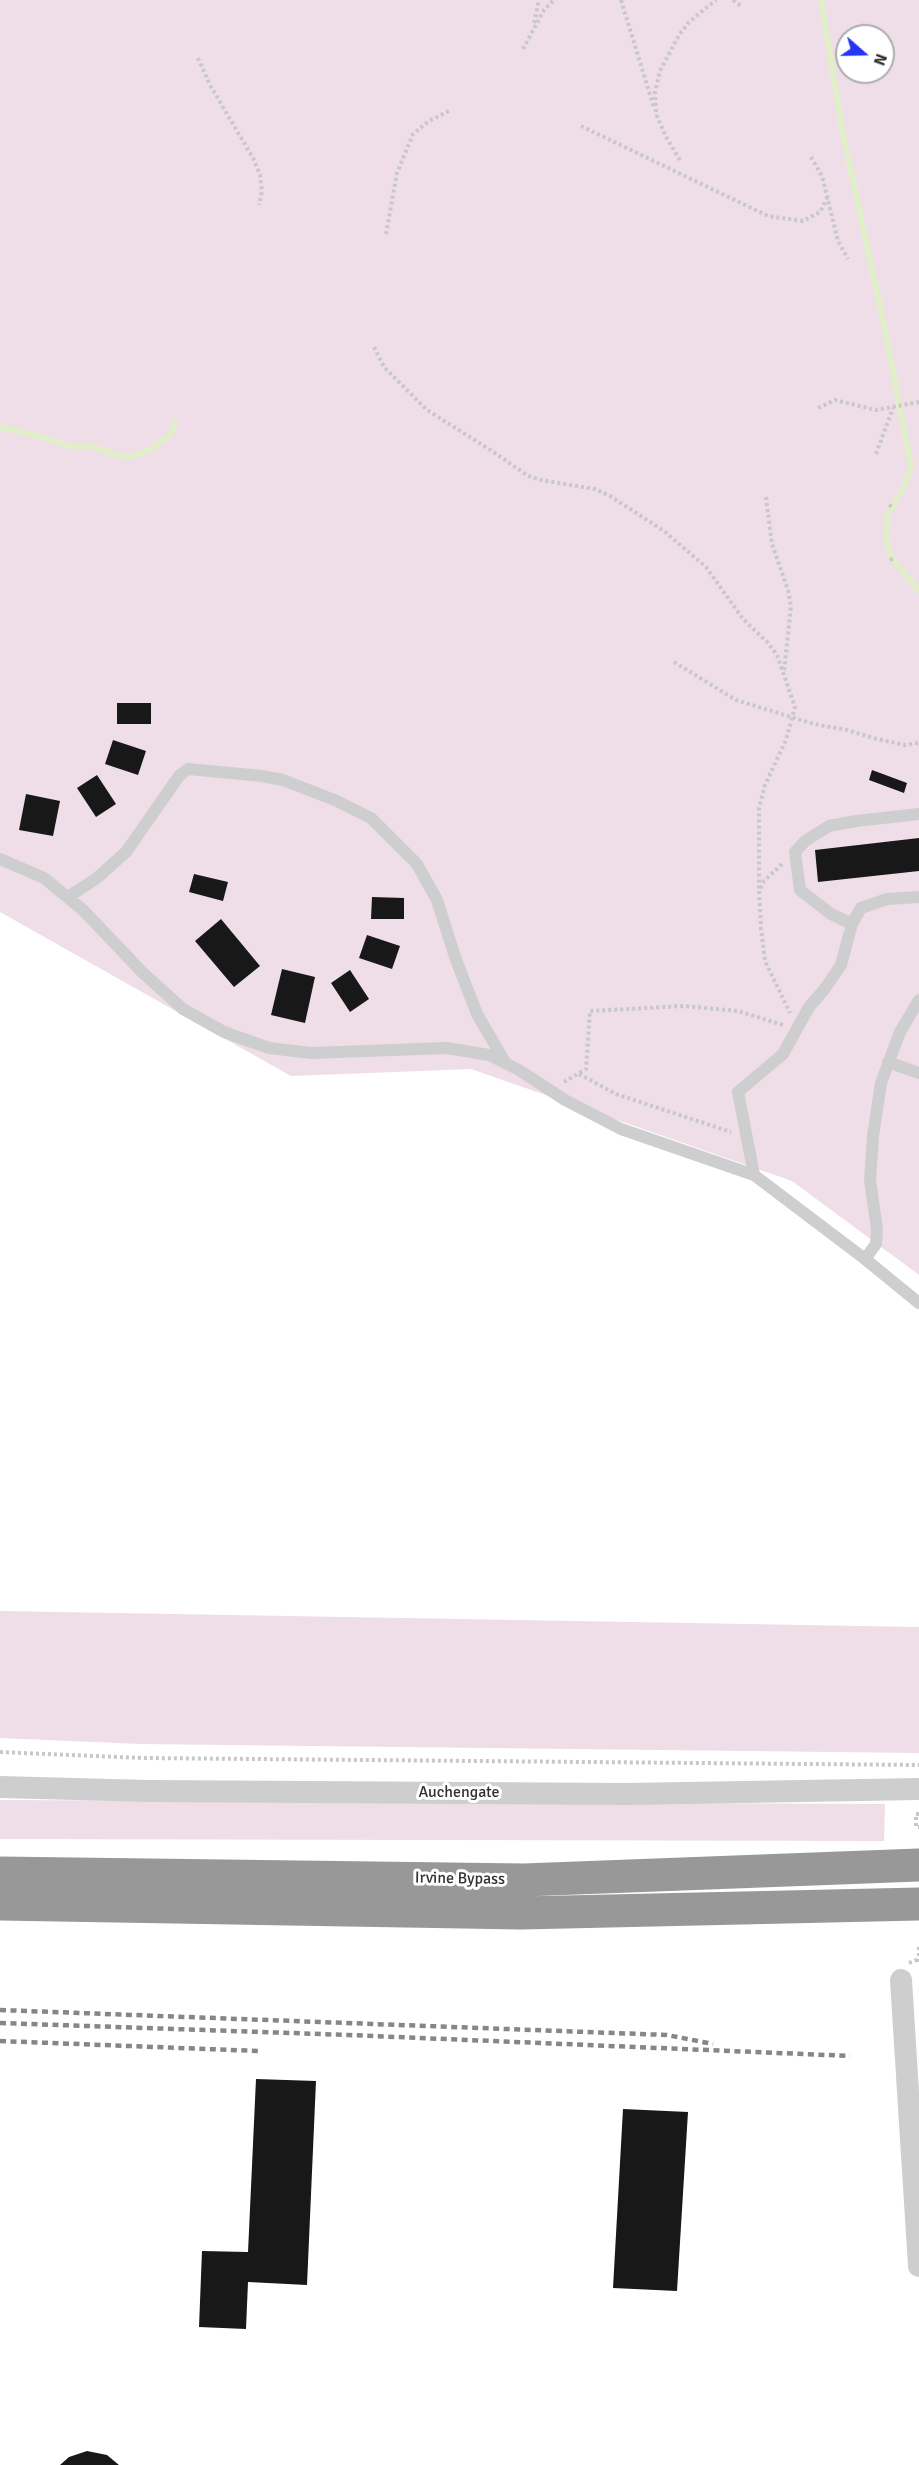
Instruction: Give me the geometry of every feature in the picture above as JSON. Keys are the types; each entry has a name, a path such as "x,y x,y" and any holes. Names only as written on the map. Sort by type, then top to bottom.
{"highway":[{"name":"Irvine Bypass","path":"0,1873 524,1880 919,1865"},
{"name":"Irvine Bypass","path":"0,1904 521,1913 919,1904"}],"street":[{"name":"Auchengate","path":"0,1788 615,1794 919,1789"},
{"path":"901,1980 917,2200 919,2266"}],"lane":[{"path":"68,897 97,878 126,852 179,776 188,769 273,778 337,801 371,818 417,864 437,900 454,957 477,1014 505,1064"},
{"path":"852,924 831,914 800,890 795,852 805,841 829,826 919,814"},
{"path":"0,859 44,878 83,910 143,973 183,1009 224,1032 269,1048 311,1053 447,1048 489,1055 621,1129 754,1175 919,1303"},
{"path":"754,1175 738,1092 783,1053 809,1008 841,965 852,924 861,908 887,899 919,897"},
{"path":"865,1259 876,1244 878,1229 870,1180 880,1083 900,1032 915,1014 919,1000"},
{"path":"888,1062 919,1074"}],"path":[{"path":"539,0 535,22 523,49 544,10 554,0"},
{"path":"621,0 656,114 680,160"},
{"path":"656,114 655,92 660,71 670,50 689,22 716,0"},
{"path":"733,0 741,6"},
{"path":"198,58 210,85 253,158 260,175 262,191 259,205"},
{"path":"386,234 397,173 413,134 429,120 451,110"},
{"path":"581,126 768,216 803,221 820,212 827,198"},
{"path":"811,157 822,176 838,241 848,259"},
{"path":"374,347 384,368 409,394 453,428 528,476 581,486 610,496 690,552 706,567 743,619 768,643 777,656 795,707 786,740 765,785 759,808 759,891 765,961 798,1030"},
{"path":"818,408 834,400 876,410 919,402"},
{"path":"876,454 893,408"},
{"path":"766,497 772,544 788,590 791,606 784,674"},
{"path":"674,662 736,700 814,724 904,745 919,744"},
{"path":"759,891 764,881 795,852"},
{"path":"550,1090 586,1069 590,1011 684,1006 738,1011 798,1030"},
{"path":"578,1074 616,1094 725,1129 747,1141"},
{"path":"0,1752 143,1758 919,1765"},
{"path":"919,1814 916,1814 916,1827 919,1827"},
{"path":"919,1947 919,1964"}],"shaded area":[{"path":"0,0 919,0 919,1275 792,1181 471,1069 291,1076 0,912"},
{"path":"0,1611 919,1627 919,1753 141,1744 0,1738"},
{"path":"0,1800 885,1804 884,1841 0,1839"}],"building":[{"path":"117,703 151,703 151,724 117,724"},
{"path":"113,740 146,751 138,775 105,764"},
{"path":"872,770 907,783 904,793 869,780"},
{"path":"97,775 116,804 96,817 77,788"},
{"path":"26,794 60,801 53,836 19,830"},
{"path":"919,838 919,871 818,882 815,850"},
{"path":"194,874 228,882 223,901 189,892"},
{"path":"372,897 404,898 404,919 371,919"},
{"path":"221,919 260,966 234,987 195,941"},
{"path":"367,935 400,946 392,969 359,958"},
{"path":"282,969 315,977 305,1023 271,1015"},
{"path":"350,970 369,999 350,1012 331,983"},
{"path":"256,2079 316,2081 307,2285 248,2282 246,2329 199,2327 202,2251 248,2252"},
{"path":"623,2109 688,2112 677,2291 613,2288"},
{"path":"87,2451 107,2455 119,2465 60,2465 69,2457"}],"waterway":[{"path":"821,0 843,134 911,466 903,489 887,515 886,538 891,557 919,591"},
{"path":"0,427 70,446 91,446 130,457 152,449 171,434 175,423"}],"railway":[{"path":"0,2010 667,2035 713,2044"},
{"path":"0,2023 850,2056"},
{"path":"0,2041 258,2051"}]}
